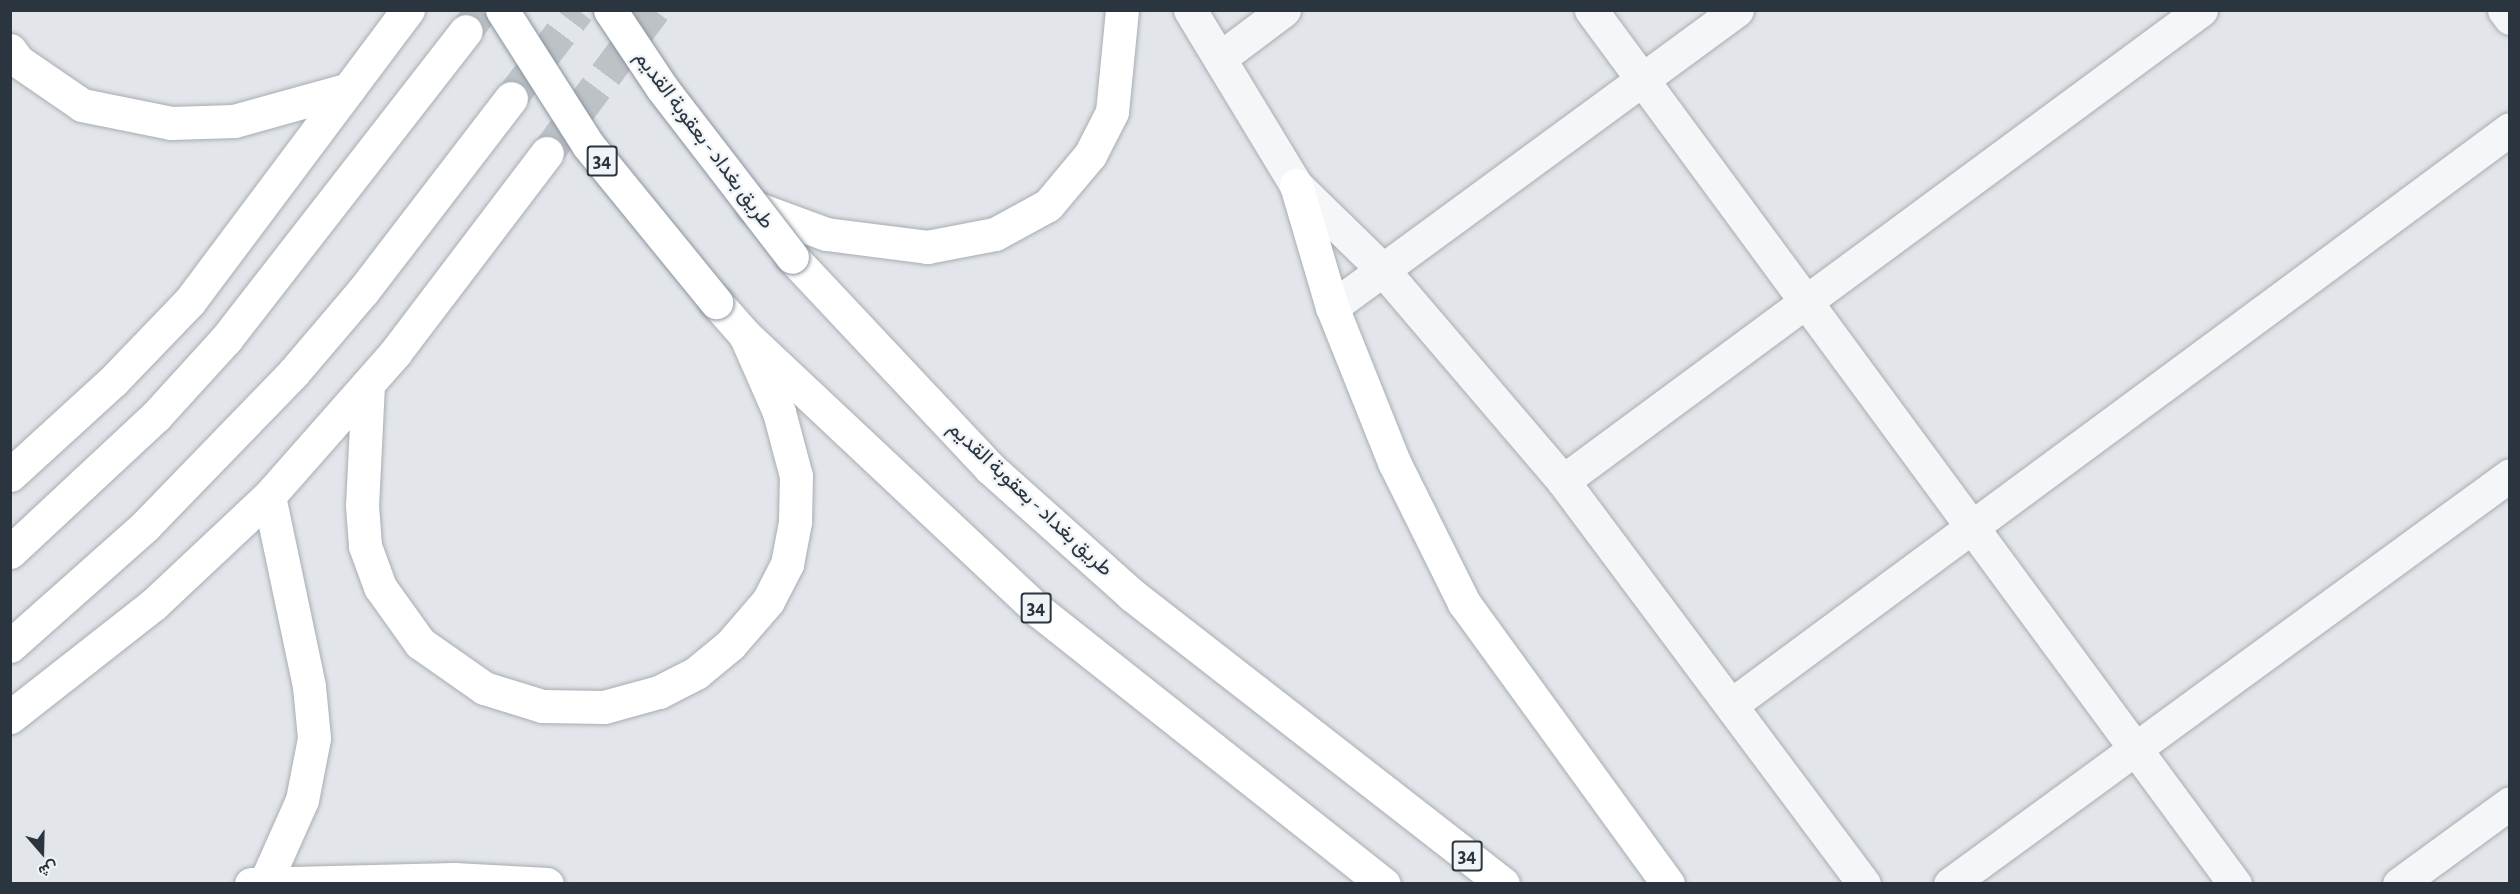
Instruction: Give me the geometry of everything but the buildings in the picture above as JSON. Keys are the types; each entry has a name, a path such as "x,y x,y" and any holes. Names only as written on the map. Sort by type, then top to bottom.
{"main road":[{"path":"10,475 113,381 190,301 258,216 408,10"},
{"name":"34","path":"502,10 588,145 745,335 1040,611 1384,884"},
{"name":"طريق بغداد - بعقوبة القديم","path":"610,10 662,88 792,257 990,468 1132,595 1503,884"},
{"path":"753,207 826,234 927,248 995,234 1048,205 1090,155 1112,112 1122,10"},
{"path":"10,552 156,416 226,339 466,31"},
{"path":"10,50 18,61 82,105 171,123 234,121 349,89"},
{"path":"10,646 146,526 294,372 363,291 511,98"},
{"path":"10,717 154,604 269,496 368,384 547,153"},
{"path":"1296,185 1332,307 1394,462 1464,603 1668,884"},
{"path":"368,384 362,505 365,546 380,587 420,643 484,688 542,706 604,707 659,692 696,673 730,645 768,601 787,564 795,522 796,476 779,412 745,335"},
{"path":"265,883 302,800 311,769 314,738 309,686 269,496"},
{"path":"251,884 454,879 547,884"}],"street":[{"path":"1190,10 1296,185 1383,270 1563,481 1864,884"},
{"path":"1220,58 1284,10"},
{"path":"1591,10 2235,884"},
{"path":"1332,307 1737,10"},
{"path":"1563,481 2200,10"},
{"path":"2504,10 2510,18"},
{"path":"1731,705 2510,129"},
{"path":"1950,884 2510,475"},
{"path":"2399,884 2510,803"}],"tunnel":[{"path":"466,31 482,10"},
{"path":"511,98 578,10"},
{"path":"547,153 654,10"}]}
